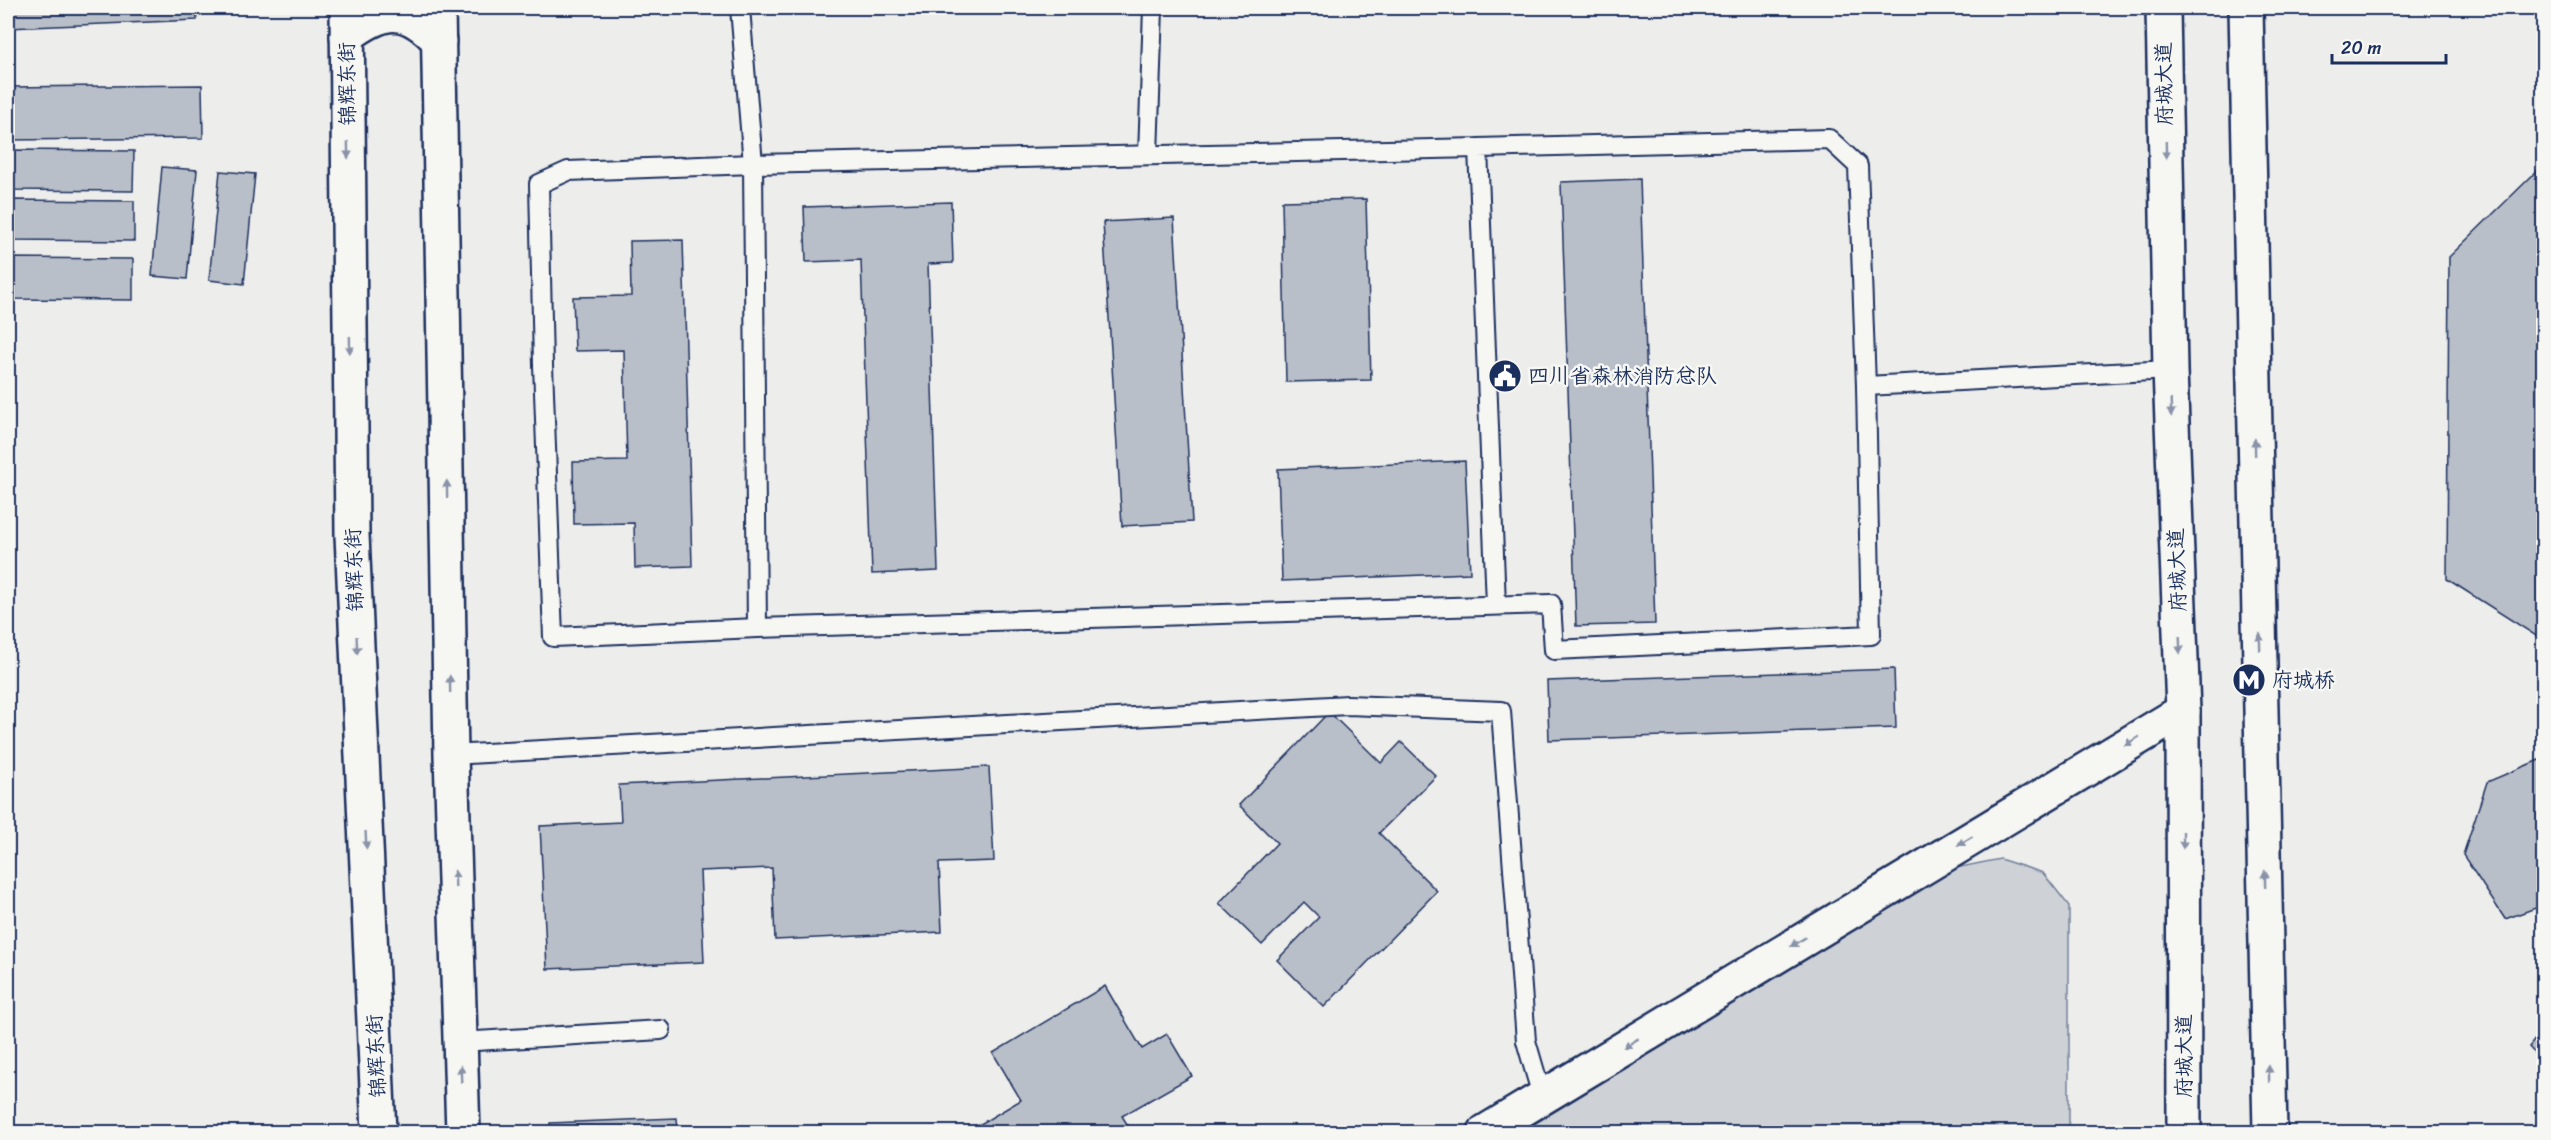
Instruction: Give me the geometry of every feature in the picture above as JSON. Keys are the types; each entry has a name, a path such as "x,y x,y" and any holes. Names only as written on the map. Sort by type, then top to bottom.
{"street":[{"path":"438,8 451,755 463,1132"},
{"name":"府城大道","path":"2163,8 2170,370 2183,711 2184,1132"},
{"path":"2246,8 2270,1132"},
{"path":"347,22 365,22 384,14 405,15 425,26 439,41"},
{"name":"锦辉东街","path":"347,22 352,535 379,1132"},
{"path":"1485,1132 2183,711"}],"lane":[{"path":"740,8 753,164 758,628"},
{"path":"1148,155 1153,8"},
{"path":"1829,139 1857,166 1866,386 1871,635 1554,650 1551,604 1496,604 758,628 553,637 539,184 567,171 753,164 1148,155 1829,139"},
{"path":"1479,148 1496,604"},
{"path":"1866,386 2170,370"},
{"path":"451,755 1348,705 1501,711 1526,1041 1542,1096"},
{"path":"460,1042 661,1030"}],"shaded area":[{"path":"2000,859 2043,873 2069,906 2069,1132 1521,1132 1951,869"}],"building":[{"path":"8,8 196,8 197,20 8,28"},
{"path":"202,85 203,138 8,140 8,87"},
{"path":"8,150 134,151 133,191 8,190"},
{"path":"2544,164 2544,641 2447,579 2449,257"},
{"path":"162,167 197,170 187,279 152,276"},
{"path":"220,171 255,174 244,284 209,280"},
{"path":"1640,179 1655,624 1576,626 1561,182"},
{"path":"1366,199 1371,380 1286,382 1282,201"},
{"path":"8,200 134,201 134,241 8,240"},
{"path":"951,202 953,263 928,264 938,571 872,574 861,260 806,262 804,207"},
{"path":"1174,218 1192,522 1122,526 1103,222"},
{"path":"683,240 692,566 635,568 634,523 574,524 573,462 627,461 624,350 575,351 573,297 631,296 630,241"},
{"path":"8,258 133,259 133,300 8,299"},
{"path":"1465,461 1470,573 1282,581 1278,469"},
{"path":"1894,669 1896,728 1549,740 1547,681"},
{"path":"1329,712 1381,763 1401,742 1436,776 1379,833 1437,891 1324,1007 1277,960 1319,917 1304,902 1262,945 1219,903 1277,843 1239,805"},
{"path":"2544,758 2544,905 2505,919 2463,855 2487,782"},
{"path":"989,767 994,861 939,863 942,932 775,940 772,868 700,871 704,962 547,969 540,826 621,822 619,785"},
{"path":"1105,986 1142,1049 1167,1034 1192,1076 1122,1116 1132,1132 967,1132 1021,1100 993,1053"},
{"path":"2544,1028 2544,1064 2529,1047"},
{"path":"677,1118 678,1132 550,1132 550,1123"}],"place":[{"name":"四川省森林消防总队","path":"1505,376"},
{"name":"府城桥","path":"2249,680"}]}
